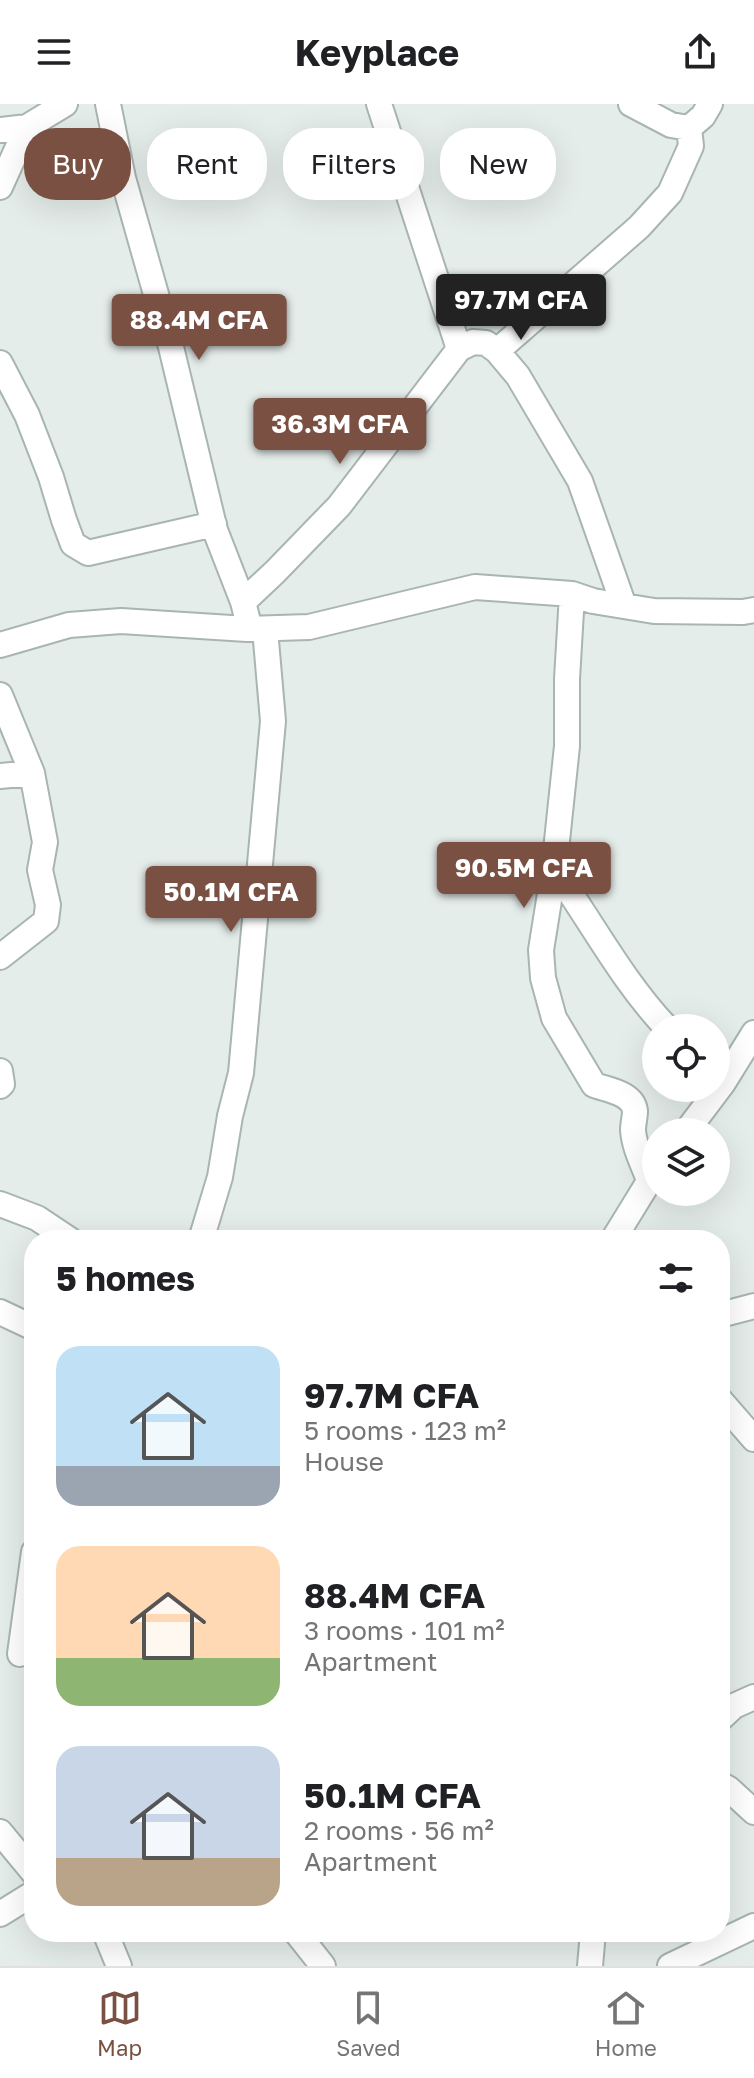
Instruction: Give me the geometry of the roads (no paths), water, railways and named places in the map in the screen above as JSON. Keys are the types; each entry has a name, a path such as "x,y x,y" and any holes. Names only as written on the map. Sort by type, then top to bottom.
{"street":[{"path":"0,130 27,127 65,104"},
{"path":"108,104 123,178 171,347 214,524 243,602 258,629 273,721 243,1059 220,1177 204,1230"},
{"path":"379,104 459,349"},
{"path":"631,104 671,125 689,128"},
{"path":"689,128 703,116 710,104"},
{"path":"0,187 27,127"},
{"path":"497,351 639,227 670,193 691,146 689,128"},
{"path":"243,602 339,506 459,349 473,342 486,343 497,351 518,376 580,481 624,606"},
{"path":"0,363 27,415 73,544 88,553 214,524"},
{"path":"0,645 69,625 121,621 258,629 309,627 475,587 572,594 593,601 654,611 754,610"},
{"path":"572,594 567,746 554,869 541,950 543,978 554,1018 594,1085 620,1093 632,1101 635,1108 635,1141 642,1155"},
{"path":"0,695 32,773 45,842 40,870 48,905 46,921 0,957"},
{"path":"0,776 32,773"},
{"path":"554,869 630,984 655,1014"},
{"path":"730,1066 754,1033"},
{"path":"0,1071 0,1086"},
{"path":"619,1230 642,1192"},
{"path":"0,1204 37,1218 55,1230"},
{"path":"730,1312 754,1306"},
{"path":"0,1312 24,1323"},
{"path":"730,1411 754,1439"},
{"path":"18,1654 24,1616"},
{"path":"730,1710 754,1697"},
{"path":"730,1790 754,1812"},
{"path":"0,1832 24,1861"},
{"path":"0,1914 24,1899"},
{"path":"730,1937 754,1926"},
{"path":"109,1942 119,1966"},
{"path":"304,1942 323,1966"},
{"path":"590,1966 592,1942"},
{"path":"670,1966 720,1942"}]}
